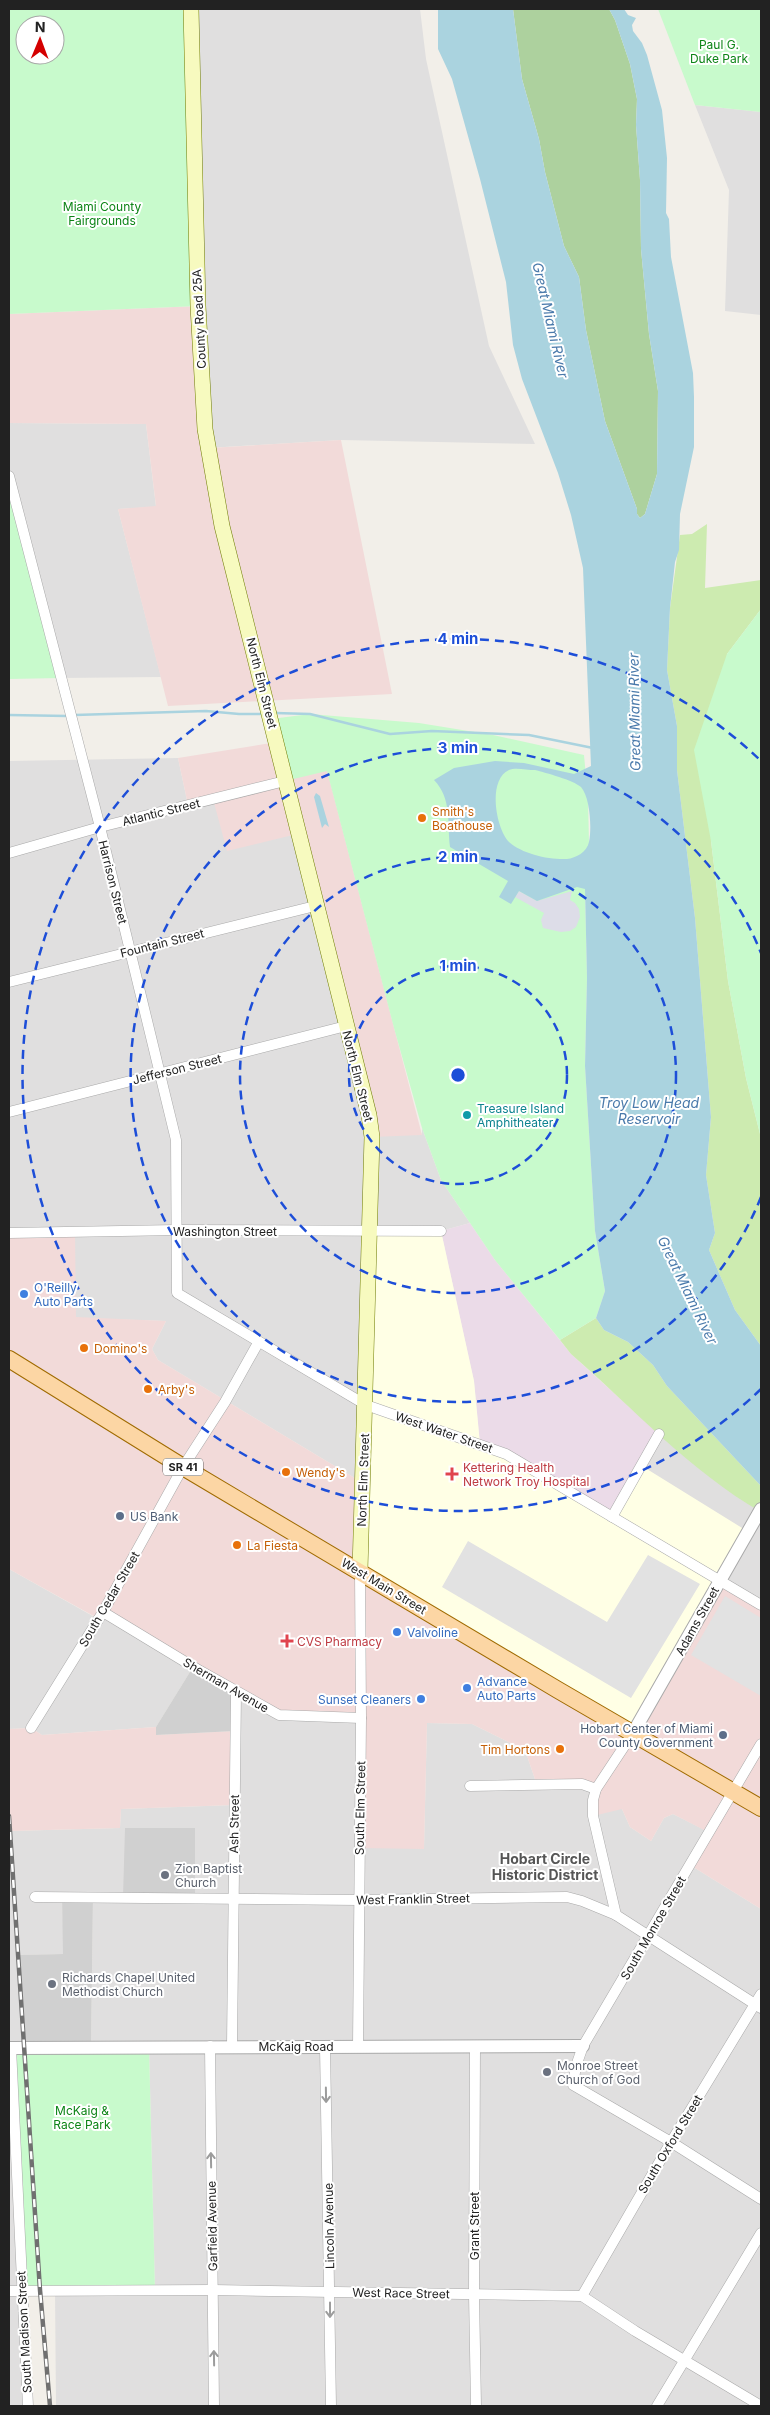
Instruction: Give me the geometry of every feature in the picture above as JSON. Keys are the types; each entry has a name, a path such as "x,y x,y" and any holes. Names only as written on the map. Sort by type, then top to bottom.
{"main road":[{"name":"County Road 25A","path":"191,9 198,306 205,429 222,526 246,624"},
{"name":"North Elm Street","path":"246,624 271,719 315,906 370,1115 372,1137 360,1571"},
{"name":"West Main Street","path":"9,1359 183,1467 761,1808"}],"street":[{"name":"Harrison Street","path":"9,476 100,827 176,1140 177,1293"},
{"name":"Atlantic Street","path":"9,853 100,827 285,781"},
{"name":"Fountain Street","path":"9,982 315,906"},
{"name":"Jefferson Street","path":"9,1112 346,1026"},
{"name":"Washington Street","path":"9,1233 177,1230 441,1231"},
{"name":"West Water Street","path":"177,1293 258,1343 366,1405 506,1454 761,1605"},
{"name":"South Cedar Street","path":"31,1728 103,1612 183,1467 225,1402 258,1343"},
{"path":"612,1517 659,1434"},
{"name":"Adams Street","path":"633,1733 761,1510"},
{"name":"South Elm Street","path":"358,2046 361,1718 360,1571"},
{"name":"Sherman Avenue","path":"103,1612 236,1692 279,1715 361,1718"},
{"name":"Ash Street","path":"232,2046 232,1898 236,1692"},
{"path":"616,1915 594,1816 593,1800 596,1789 633,1733"},
{"name":"South Monroe Street","path":"671,2142 573,2085 576,2066 583,2046 761,1744"},
{"path":"470,1786 582,1784 596,1789"},
{"name":"West Franklin Street","path":"34,1897 359,1900 566,1897 582,1901 616,1915 758,2006"},
{"name":"South Oxford Street","path":"582,2296 671,2142 758,2006 761,1994"},
{"name":"Garfield Avenue","path":"210,2046 214,2406"},
{"name":"Grant Street","path":"475,2046 474,2294 476,2406"},
{"name":"McKaig Road","path":"10,2048 583,2046"},
{"name":"Lincoln Avenue","path":"325,2047 331,2406"},
{"name":"South Madison Street","path":"10,2048 13,2168 28,2406"},
{"path":"671,2142 761,2200"},
{"path":"657,2406 761,2233"},
{"name":"West Race Street","path":"9,2291 330,2291 582,2296"},
{"path":"582,2296 635,2331 686,2359 761,2406"}],"shaded area":[{"path":"191,9 420,9 426,59 489,346 535,444 341,440 208,448"},
{"path":"695,105 761,112 761,315 725,311 729,190"},
{"path":"198,306 209,448 341,440 392,694 168,706 118,509 156,506 146,424 9,423 9,314"},
{"path":"9,423 146,424 156,507 118,509 161,677 61,678 9,476"},
{"path":"277,742 327,770 422,1135 372,1137 297,834 227,851 213,799 188,805 178,758"},
{"path":"178,758 188,805 213,799 298,834 422,1135 422,1128 441,1180 470,1223 441,1231 363,1483 158,1360 152,1349 166,1321 76,1318 9,1233 9,761"},
{"path":"519,891 537,901 572,891 570,900 579,909 580,917 576,927 570,931 561,932 543,928 541,920 544,913 515,897"},
{"path":"470,1223 495,1260 571,1354 659,1434 612,1517 480,1444 474,1381 441,1231"},
{"name":"Kettering Health Network Troy Hospital","path":"441,1231 474,1381 480,1444 612,1516 642,1466 747,1531 633,1733 360,1571 369,1232"},
{"path":"75,1232 76,1317 166,1321 152,1349 158,1360 363,1483 720,1580 761,1605 761,1909 690,1865 708,1832 673,1814 664,1818 651,1841 630,1827 622,1809 593,1816 596,1789 537,1785 525,1750 472,1724 427,1723 424,1849 360,1848 361,1718 279,1715 103,1612 99,1619 9,1569 9,1233"},
{"path":"659,1434 720,1484 761,1512 761,1605 720,1580 642,1466"},
{"path":"468,1541 607,1622 648,1555 700,1584 631,1698 442,1587"},
{"path":"9,1569 98,1619 103,1612 193,1667 156,1727 42,1735 31,1728 9,1729"},
{"path":"725,1596 761,1618 761,1696 691,1655"},
{"path":"193,1667 236,1692 235,1731 156,1735 156,1727"},
{"path":"236,1692 361,1718 424,1848 427,1723 472,1724 525,1750 537,1785 582,1784 622,1809 630,1827 651,1841 664,1818 673,1814 709,1832 690,1865 761,1909 761,2406 56,2406 55,2290 155,2290 149,2047 91,2047 93,1898 62,1897 64,1954 18,1955 24,2048 28,2406 9,2406 9,1816 10,1831 120,1828 121,1809 234,1805"},
{"path":"156,1727 156,1735 235,1731 234,1805 121,1809 120,1828 10,1831 9,1729 31,1728 42,1735"},
{"path":"125,1828 195,1828 195,1898 123,1897"},
{"path":"62,1897 93,1897 91,2047 24,2048 18,1955 63,1954"}],"green space":[{"name":"Miami County Fairgrounds","path":"9,9 191,9 198,306 9,314"},
{"path":"513,9 609,9 615,20 630,64 637,99 636,125 640,180 641,249 649,334 658,391 657,474 645,514 640,518 605,421 586,330 579,277 564,246 545,172 539,139 522,79"},
{"name":"Paul G. Duke Park","path":"658,9 761,9 761,112 695,105"},
{"path":"9,476 61,678 9,679"},
{"path":"707,524 705,588 761,580 761,609 727,654 711,841 728,981 746,1078 761,1138 761,1346 735,1310 709,1250 715,1233 706,1175 711,1117 695,918 677,770 677,726 667,670 670,608 680,535 692,534"},
{"path":"761,609 761,1138 746,1078 728,981 711,841 694,750 727,654"},
{"path":"310,714 419,723 493,735 584,755 588,798 589,843 585,889 587,978 585,1066 595,1231 605,1291 596,1318 560,1340 495,1260 441,1180 422,1128 394,1028 327,771 285,781 271,719"},
{"path":"596,1318 604,1330 628,1342 653,1365 667,1386 761,1486 761,1512 710,1478 571,1354 560,1340"},
{"name":"McKaig & Race Park","path":"149,2046 155,2291 21,2290 11,2048"}],"water":[{"path":"438,9 513,9 522,79 539,139 545,172 564,246 579,277 586,330 605,421 640,518 645,514 657,474 658,391 649,334 641,249 640,180 636,125 637,99 630,64 615,20 609,9 624,9 628,15 636,18 632,25 633,31 642,43 647,55 662,110 667,158 666,213 669,219 671,257 693,373 694,397 694,447 680,514 679,550 675,562 670,608 667,670 677,726 677,770 695,918 711,1117 706,1175 715,1233 709,1250 735,1310 761,1346 761,1486 667,1386 653,1365 628,1342 604,1330 596,1318 605,1291 595,1231 585,1066 587,978 585,889 577,887 537,901 519,891 511,904 499,897 508,881 450,847 446,803 440,787 434,780 454,768 495,761 524,763 574,774 591,766 583,568 571,515 558,473 522,379 513,345 506,282 480,179 452,79 438,49","holes":["514,769 535,770 572,782 581,787 584,792 590,813 590,829 588,846 581,854 567,859 536,855 521,850 504,836 497,816 496,805 496,794 502,775"]},
{"path":"316,793 320,796 329,827 325,824 322,828 314,797"}],"waterway":[{"path":"75,715 206,711 264,714"},
{"path":"275,713 310,714 390,734 432,731 529,735 593,748"},
{"path":"9,715 67,716"}],"railway":[{"path":"9,1816 40,2290 50,2406"}],"place":[{"name":"Smith's Boathouse","path":"422,818"},
{"name":"Treasure Island Amphitheater","path":"467,1115"},
{"name":"O'Reilly Auto Parts","path":"24,1294"},
{"name":"Domino's","path":"84,1348"},
{"name":"Arby's","path":"148,1389"},
{"name":"Wendy's","path":"286,1472"},
{"name":"Kettering Health Network Troy Hospital","path":"452,1474"},
{"name":"US Bank","path":"120,1516"},
{"name":"La Fiesta","path":"237,1545"},
{"name":"Valvoline","path":"397,1632"},
{"name":"CVS Pharmacy","path":"287,1641"},
{"name":"Advance Auto Parts","path":"467,1688"},
{"name":"Sunset Cleaners","path":"421,1699"},
{"name":"Hobart Center of Miami County Government","path":"723,1735"},
{"name":"Tim Hortons","path":"560,1749"},
{"name":"Zion Baptist Church","path":"165,1875"},
{"name":"Richards Chapel United Methodist Church","path":"52,1984"},
{"name":"Monroe Street Church of God","path":"547,2072"}],"district":[{"name":"Hobart Circle Historic District","path":"545,1866"}],"water label":[{"name":"Great Miami River","path":"551,320"},
{"name":"Great Miami River","path":"634,712"},
{"name":"Troy Low Head Reservoir","path":"649,1110"},
{"name":"Great Miami River","path":"688,1290"}]}
